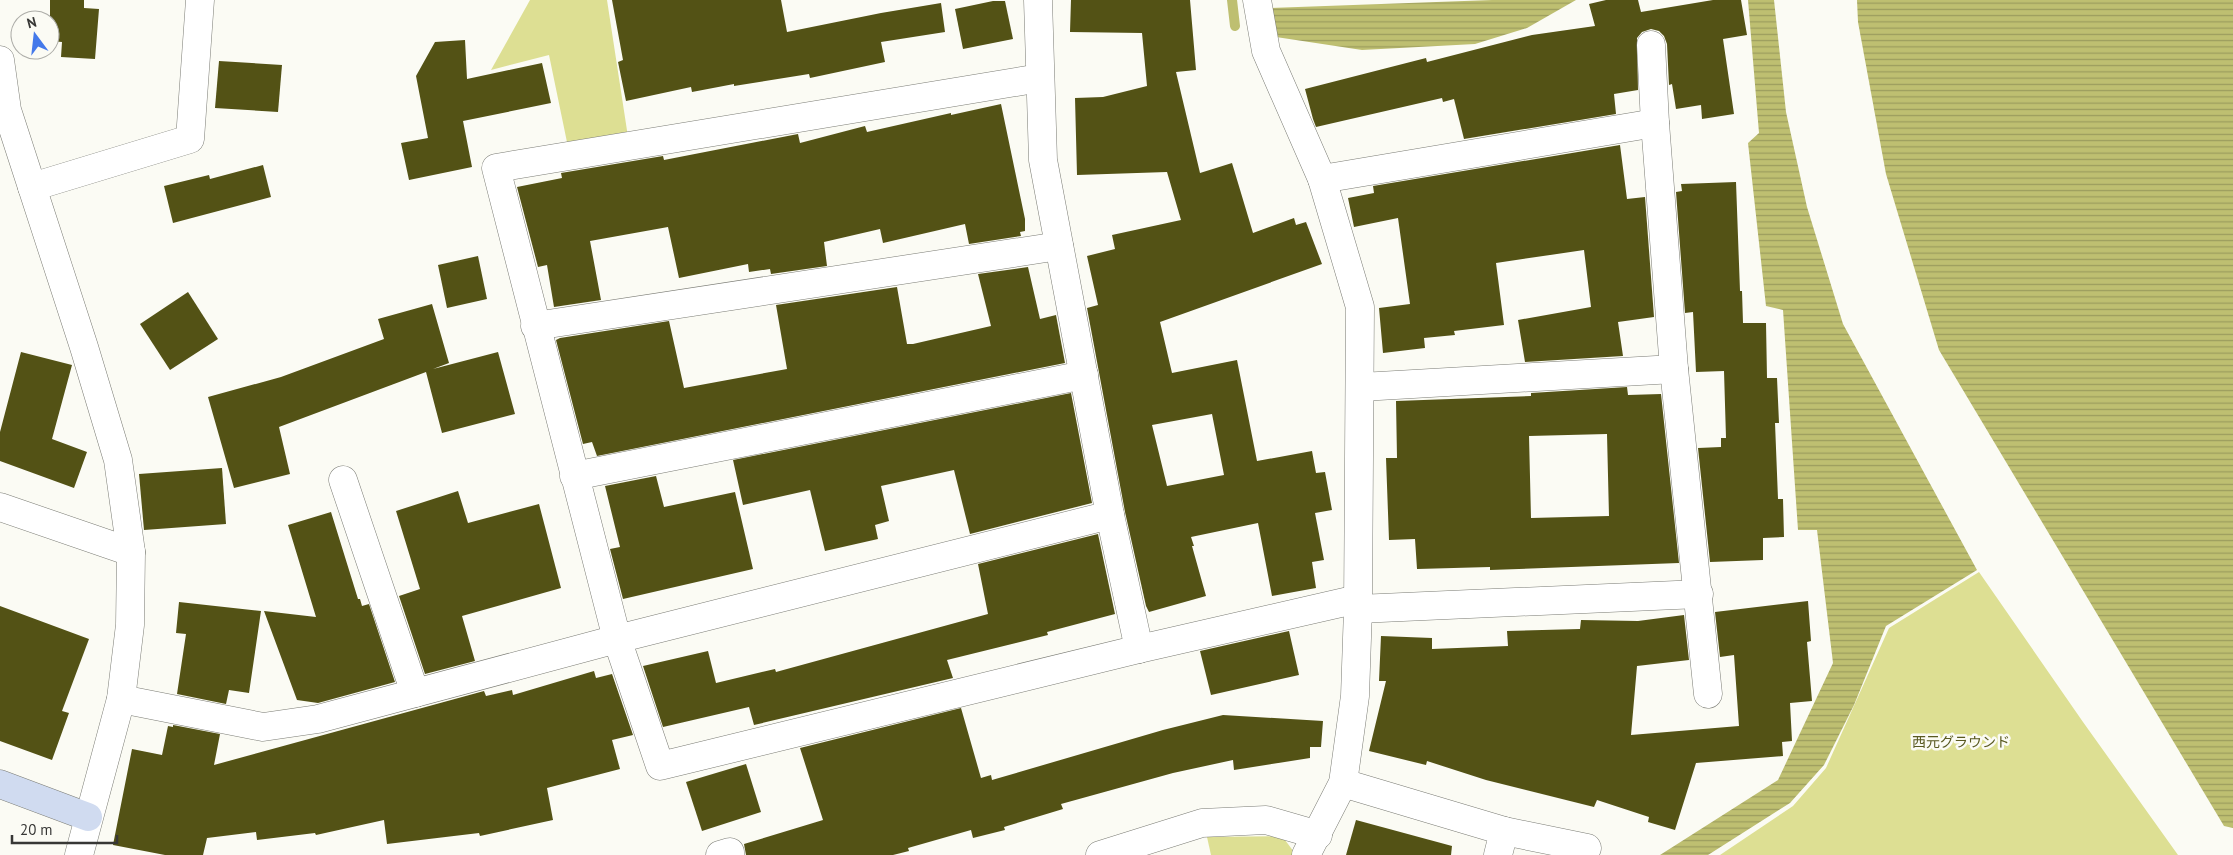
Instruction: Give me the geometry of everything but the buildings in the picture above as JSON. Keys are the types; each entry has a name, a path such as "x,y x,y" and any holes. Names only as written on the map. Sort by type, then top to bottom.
{"street":[{"path":"32,187 190,139 200,0"},
{"path":"1038,0 1043,160 1110,514 1139,648"},
{"path":"1100,855 1202,823 1266,820 1312,845 1343,783 1355,696 1361,387 1360,307 1322,179 1266,51 1257,0"},
{"path":"1651,45 1655,123 1674,369 1708,694"},
{"path":"0,60 7,110 84,347 118,460 131,552 130,625 121,699 79,855"},
{"path":"1040,78 496,168 535,326 617,639 660,766 1139,648 1358,604 1699,594"},
{"path":"1322,179 1655,123"},
{"path":"535,326 1059,246"},
{"path":"1361,387 1674,369"},
{"path":"574,476 1084,375"},
{"path":"343,480 415,693"},
{"path":"0,507 131,552"},
{"path":"121,699 263,727 318,719 617,639 1110,514"},
{"path":"1343,783 1501,843 1586,848"},
{"path":"0,784 88,817"},
{"path":"720,855 730,852 730,855"}],"green space":[{"path":"530,0 607,0 628,137 568,147 549,55 491,70"},
{"name":"西元グラウンド","path":"1979,572 2178,855 1720,855 1793,806 1826,768 1889,628"},
{"path":"1282,836 1294,852 1293,855 1211,855 1207,837"}],"shaded area":[{"path":"1492,0 1576,0 1527,28 1475,44 1362,50 1276,37 1270,8"},
{"path":"1748,0 1774,0 1786,112 1807,207 1843,324 1977,570 1886,626 1854,705 1824,765 1790,803 1708,855 1660,855 1778,780 1833,663 1817,530 1798,530 1783,310 1766,306 1748,143 1759,133"},
{"path":"1857,0 2233,0 2233,828 2224,826 1939,350 1886,174 1858,22"}],"waterway":[{"path":"1232,0 1235,26"}]}
